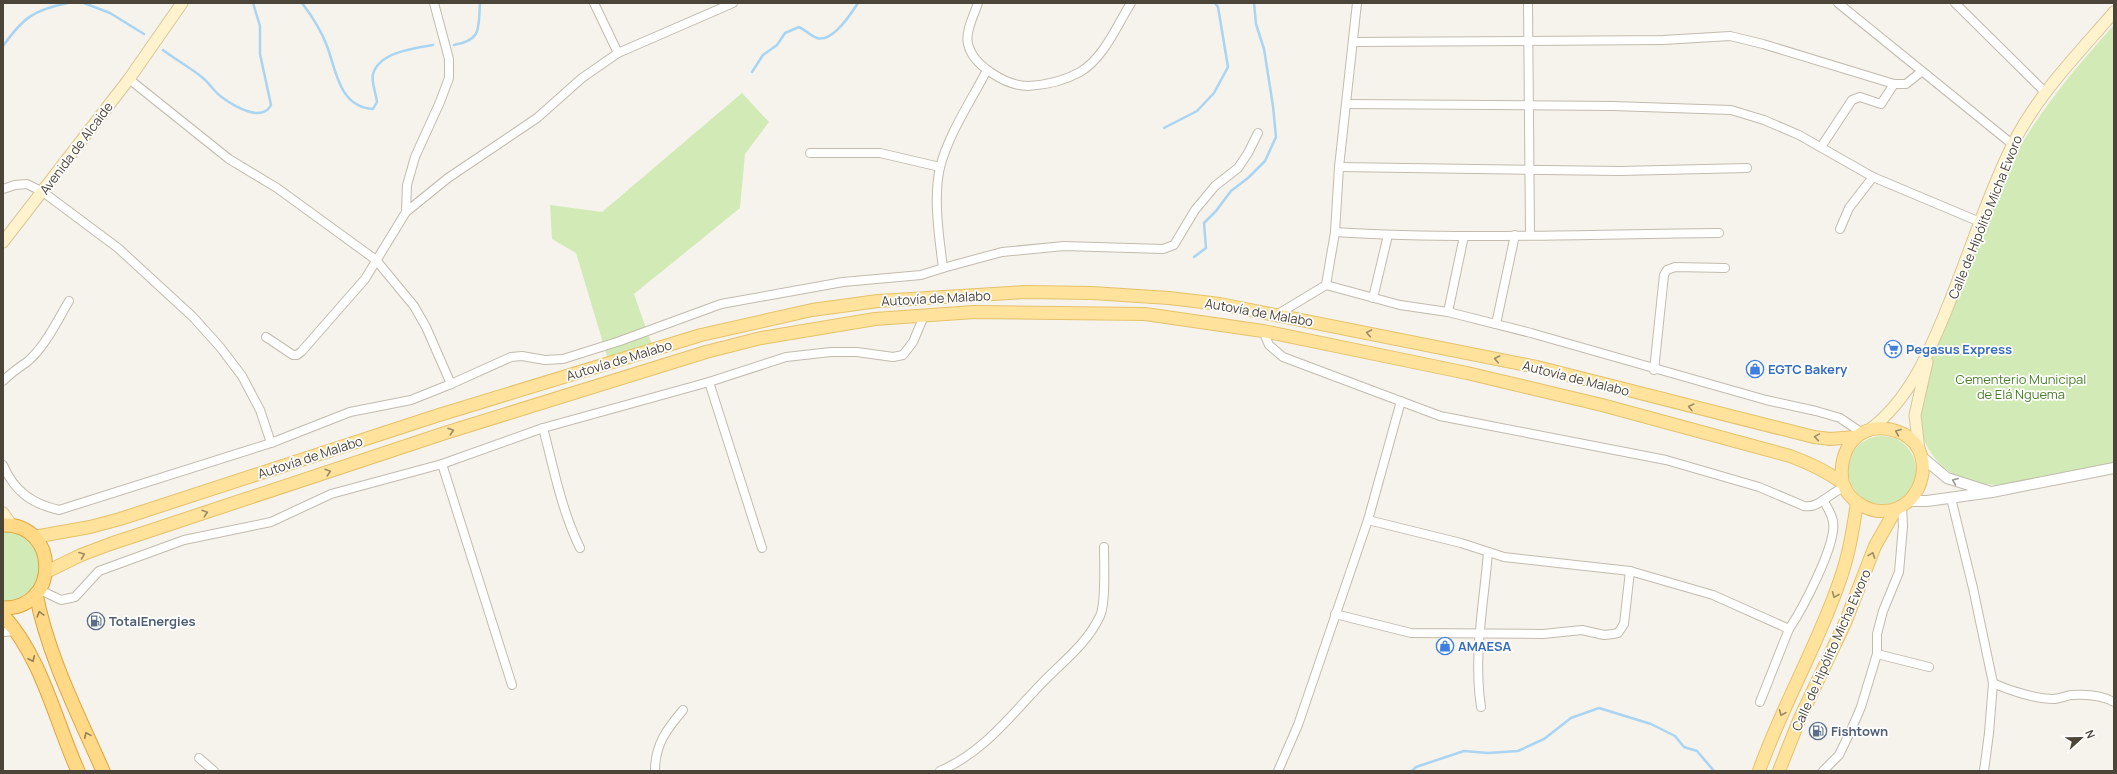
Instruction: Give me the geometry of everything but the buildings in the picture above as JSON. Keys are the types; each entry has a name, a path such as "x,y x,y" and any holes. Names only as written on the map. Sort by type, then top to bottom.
{"highway":[{"path":"8,526 24,530 34,537 44,553 46,572 38,592 42,621 58,667 103,771"},
{"path":"3,608 20,605 38,592"},
{"path":"3,615 16,631 32,658 78,771"}],"main road":[{"name":"Avenida de Alcaide","path":"3,242 129,79 182,3"},
{"name":"Calle de Hipólito Micha Eworo","path":"1920,454 1915,415 1928,355 2012,144 2046,93 2114,12"},
{"name":"Autovía de Malabo","path":"34,537 90,527 120,519 439,415 701,335 812,310 878,301 1025,292 1092,293 1169,298 1220,304 1278,314 1537,367 1814,437 1830,439 1862,433"},
{"name":"Autovía de Malabo","path":"46,572 110,544 445,433 706,352 761,338 867,321 982,312 1145,314 1264,331 1467,373 1602,405 1790,456 1814,465 1844,486"},
{"name":"Calle de Hipólito Micha Eworo","path":"1862,433 1900,399 1928,355"},
{"path":"1883,428 1897,431 1910,438 1920,454 1924,469 1922,481 1917,492 1903,506 1883,511 1869,509 1857,503 1844,486 1841,471 1842,458 1847,447 1862,433 1883,428"},
{"name":"Calle de Hipólito Micha Eworo","path":"1759,771 1772,736 1840,580 1849,552 1857,503"},
{"name":"Calle de Hipólito Micha Eworo","path":"1779,771 1800,718 1845,623 1875,546 1903,506"},
{"path":"3,513 8,526"}],"street":[{"path":"406,212 407,185 415,157 440,102 449,78 449,59 434,3"},
{"path":"594,3 618,53"},
{"path":"266,337 290,353 297,355 365,279 406,212 448,178 537,118 582,78 618,53 732,3"},
{"path":"978,3 968,34 968,43 973,58 988,70 1013,82 1026,86 1053,84 1081,71 1100,54 1131,3"},
{"path":"1326,285 1335,232 1339,167 1357,3"},
{"path":"1528,3 1527,41 1530,235"},
{"path":"1838,3 1921,72 2012,144"},
{"path":"1955,3 2046,93"},
{"path":"1353,42 1663,40 1730,36 1894,84 1906,84 1921,72"},
{"path":"943,268 938,221 940,167 950,141 988,70"},
{"path":"129,79 229,159 277,188 343,234 376,260 414,306 426,327 451,384"},
{"path":"1822,147 1852,100 1860,98 1881,104 1894,84"},
{"path":"1346,104 1613,106 1731,110 1764,120 1822,147 1873,177 1980,222"},
{"path":"3,465 17,488 30,501 59,510 271,443 350,412 411,400 451,384 510,357 522,356 545,360 563,359 620,341 721,304 843,282 921,275 1010,251 1064,246 1163,249 1174,245 1195,210 1215,186 1238,168 1248,153 1258,133"},
{"path":"810,153 880,153 940,167"},
{"path":"1339,167 1620,171 1747,168"},
{"path":"1840,229 1849,208 1873,177"},
{"path":"3,189 15,185 27,184 43,192 118,248 193,317 242,376 260,410 271,443"},
{"path":"1335,232 1388,235 1464,236 1719,233"},
{"path":"1373,298 1388,235"},
{"path":"1496,324 1515,235"},
{"path":"1448,312 1464,236"},
{"path":"1654,370 1664,275 1667,270 1675,268 1725,268"},
{"path":"1278,314 1326,285 1400,305 1448,312 1496,324 1594,350 1654,370 1766,400 1816,411 1840,418 1862,433"},
{"path":"3,381 16,368 27,362 46,338 68,301"},
{"path":"38,592 61,600 75,597 99,571 184,540 271,522 331,494 442,464 543,428 709,382 786,357 817,353 857,352 893,357 903,355 913,342 924,316"},
{"path":"1264,331 1270,345 1283,357 1401,401 1426,412 1452,420 1666,460 1759,487 1804,506 1811,507 1816,505 1844,486"},
{"path":"709,382 762,548"},
{"path":"1278,771 1298,725 1368,520 1401,401"},
{"path":"543,428 555,471 560,498 566,517 580,548"},
{"path":"1920,454 1947,478 1992,492"},
{"path":"442,464 512,685"},
{"path":"1823,771 1839,755 1852,728 1861,707 1877,654 1877,634 1883,611 1899,572 1903,526 1903,506 1992,492 2114,468"},
{"path":"1951,498 1973,588 1993,683 1984,771"},
{"path":"1760,702 1775,660 1789,629 1810,595 1824,562 1834,522 1823,500"},
{"path":"1368,520 1461,543 1504,557 1630,571 1714,595 1789,629"},
{"path":"940,771 963,760 985,743 1047,678 1086,640 1101,615 1104,547"},
{"path":"1481,707 1478,689 1483,586 1488,552"},
{"path":"1335,614 1411,633 1543,634 1582,630 1604,635 1618,633 1624,624 1630,571"},
{"path":"3,632 16,631"},
{"path":"1877,654 1929,667"},
{"path":"1993,683 2004,688 2045,698 2055,699 2070,695 2092,696 2106,698 2114,702"},
{"path":"655,771 655,761 664,732 683,710"},
{"path":"199,758 214,771"}],"green space":[{"name":"Cementerio Municipal de Elá Nguema","path":"2114,25 2114,463 1999,485 1977,483 1967,480 1941,465 1928,448 1920,432 1920,405 1923,384 1929,363 1998,193 2017,152 2038,118 2062,86"},
{"path":"742,93 769,122 745,154 740,208 634,294 655,354 610,366 576,253 552,239 550,205 602,212"},
{"path":"1882,436 1895,439 1906,446 1913,457 1916,470 1913,483 1906,494 1895,501 1882,504 1869,501 1858,494 1851,483 1848,470 1851,457 1858,446 1869,439"},
{"path":"3,530 22,534 38,550 41,572 31,592 18,600 3,602"}],"waterway":[{"path":"3,46 17,28 37,12 68,3"},
{"path":"84,3 110,13 144,34"},
{"path":"163,50 206,80 220,96 234,105 255,113 261,113 267,110 271,105 260,54 260,26 253,3"},
{"path":"302,3 322,34 337,76 346,95 353,102 362,107 373,109 377,102 373,84 373,74 382,61 398,52 433,45"},
{"path":"454,45 470,40 474,36 479,26 480,3"},
{"path":"752,72 763,55 777,45 785,33 799,27 817,38 829,36 835,32 851,14 858,3"},
{"path":"1164,128 1197,111 1214,93 1228,67 1218,7 1215,3"},
{"path":"1194,257 1206,248 1204,223 1216,211 1231,191 1248,178 1265,161 1276,137 1273,106 1264,49 1256,24 1254,3"},
{"path":"1412,771 1416,767 1464,751 1488,753 1518,751 1544,739 1571,718 1599,708 1651,724 1675,736 1684,747 1697,751 1714,771"}],"place":[{"name":"Pegasus Express","path":"1893,349"},
{"name":"EGTC Bakery","path":"1755,369"},
{"name":"TotalEnergies","path":"96,621"},
{"name":"AMAESA","path":"1445,646"},
{"name":"Fishtown","path":"1818,731"}]}
